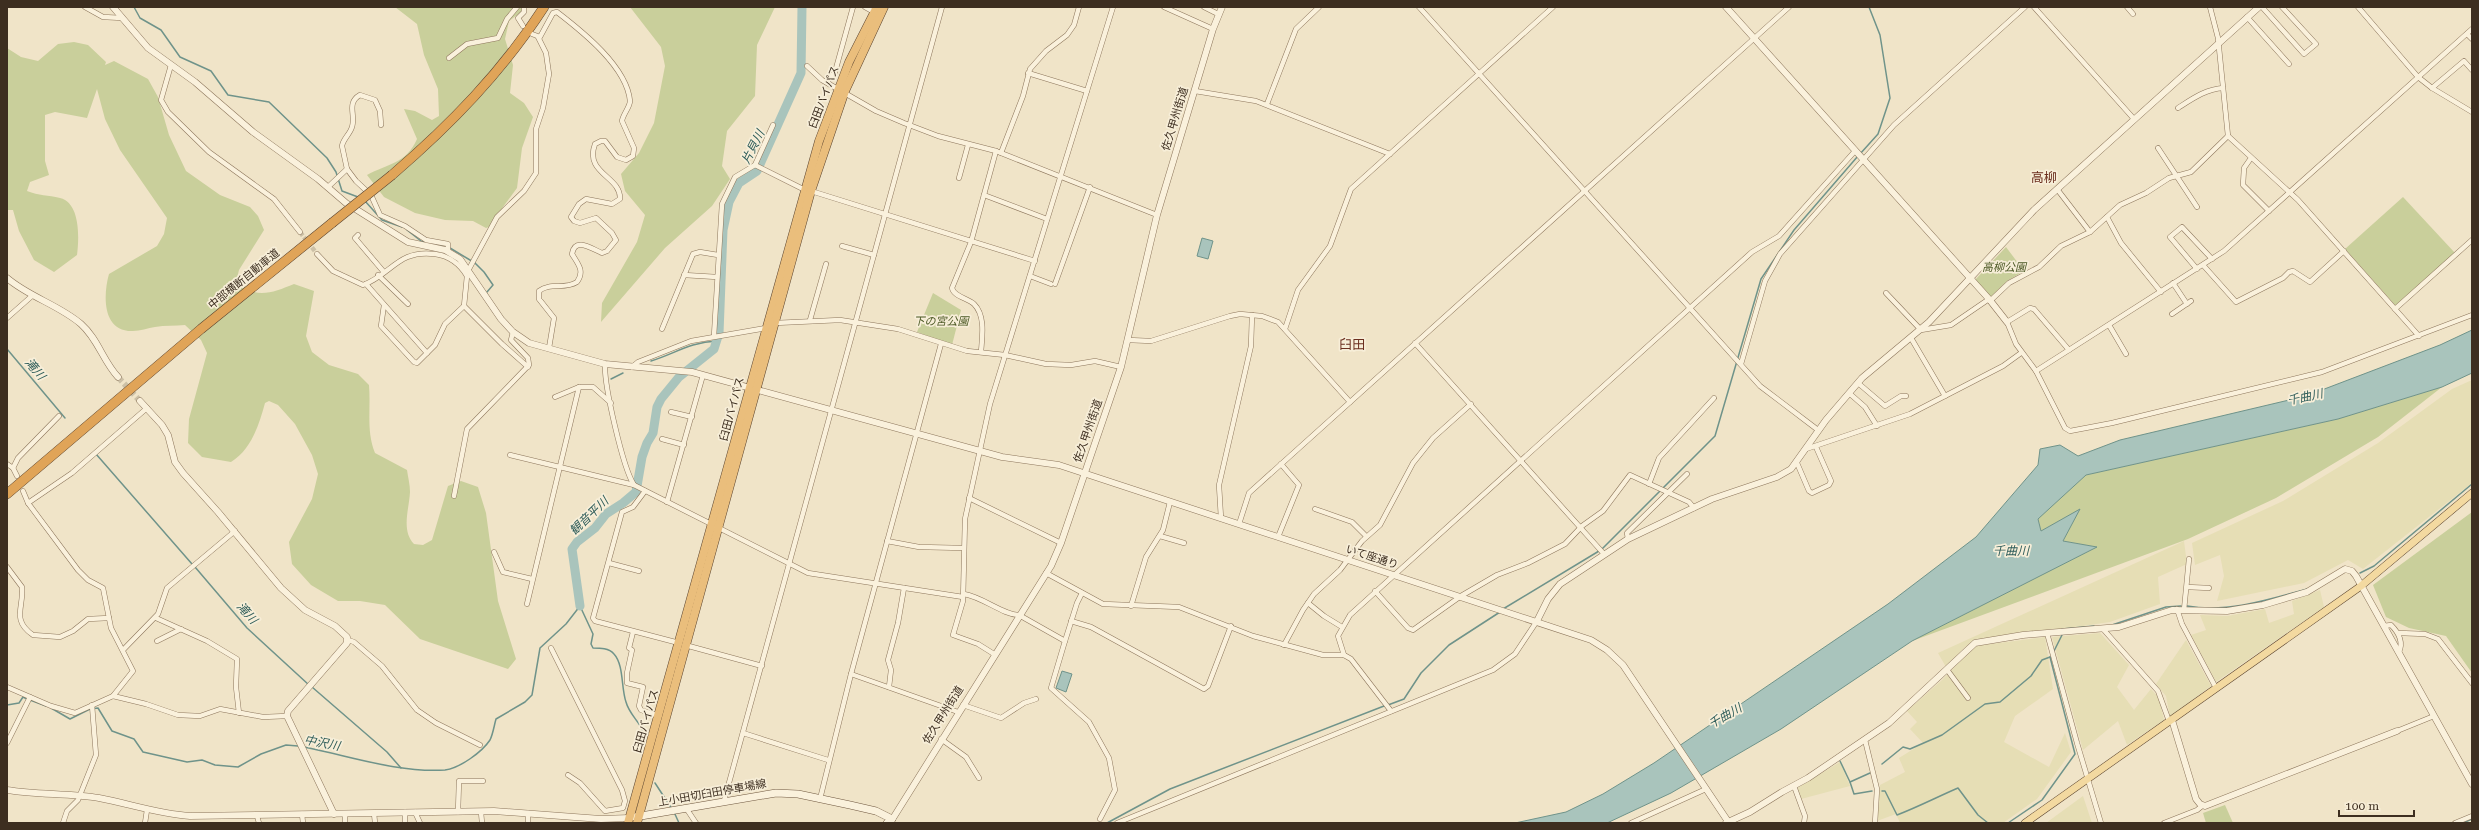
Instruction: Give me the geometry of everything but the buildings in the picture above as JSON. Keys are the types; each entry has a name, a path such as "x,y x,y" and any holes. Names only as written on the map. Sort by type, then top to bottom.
{"highway":[{"name":"中部横断自動車道","path":"491,78 538,7"},
{"name":"中部横断自動車道","path":"7,494 201,329 392,175 450,124 491,78 521,41 544,7"},
{"name":"臼田バイパス","path":"842,90 884,7"},
{"name":"臼田バイパス","path":"753,388 766,328 808,190 842,90 876,9"},
{"name":"臼田バイパス","path":"638,820 682,644 753,388 775,323 808,190"},
{"name":"臼田バイパス","path":"629,821 659,716 682,644"}],"main road":[{"path":"2025,823 2361,586 2472,493"},
{"name":"上小田切臼田停車場線","path":"629,821 686,808 776,793 798,794 876,811 890,822"}],"street":[{"path":"85,7 103,17 122,18"},
{"path":"113,7 148,48 195,82 253,132 368,218 414,244 449,249"},
{"path":"449,58 467,44 498,38 507,19 517,7"},
{"path":"523,26 518,18 524,12 524,7"},
{"path":"827,82 835,72 853,7"},
{"path":"865,7 876,9"},
{"path":"724,801 744,733 942,7"},
{"path":"981,352 982,323 978,310 973,303 954,293 952,288 971,242 998,152 1023,96 1028,73 1046,51 1059,44 1074,26 1079,7"},
{"path":"994,654 978,644 953,635 962,608 964,595 963,548 965,519 990,404 1004,355 1035,261 1113,7"},
{"path":"1164,7 1213,29"},
{"path":"1204,7 1218,14"},
{"name":"佐久甲州街道","path":"890,822 1046,573 1061,543 1120,367 1128,340 1157,215 1213,29 1222,7"},
{"path":"1267,104 1296,29 1319,7"},
{"path":"1419,7 1765,391 1818,430"},
{"path":"1285,328 1298,290 1330,246 1351,190 1553,7"},
{"path":"1726,7 1990,300 2007,322 2021,353 2036,371 2065,428 2070,431 2112,423 2322,372 2410,337 2419,336 2472,315"},
{"path":"1239,524 1249,493 1789,7"},
{"path":"1344,655 1338,636 1342,626 1353,611 1752,252 1780,236 1859,155 2025,7"},
{"path":"2034,7 2134,119"},
{"path":"2127,7 2133,14"},
{"path":"2210,7 2218,43 2228,136 2290,192 2419,336"},
{"path":"1117,823 1498,667 1515,654 1537,621 1548,600 1560,584 1602,550 1733,491 1782,475 1796,463 1818,430 1858,383 1921,330 2034,210 2247,17 2260,7 2304,54 2309,51 2316,44 2282,7"},
{"path":"2358,7 2418,77 2432,88 2472,112"},
{"path":"538,37 543,33 553,13 557,12 618,69 626,85 630,103 622,121 634,148 633,156 626,160 617,157 605,141 595,144 592,159 596,167 616,188 620,199 612,204 586,199 579,204 571,217 574,221 580,223 596,218 612,233 616,240 607,251 602,253 584,244 578,245 572,254 580,266 581,274 577,282 567,286 548,286 539,291 539,299 554,318 549,348"},
{"path":"2247,17 2289,64"},
{"path":"2036,371 2224,251 2472,29"},
{"path":"384,305 381,326 414,362 417,362 435,345 445,324 464,306 469,273 473,262 497,217 521,195 536,173 536,129 543,108 549,74 546,53 538,37 532,34"},
{"path":"2467,34 2472,39"},
{"path":"2432,88 2464,61 2472,70"},
{"path":"171,65 161,100 168,112 209,152 274,199 300,232"},
{"path":"808,66 827,82 876,111 910,126 998,152 1061,175 1157,215"},
{"path":"1028,73 1087,91"},
{"path":"2178,108 2200,94 2214,88 2224,88"},
{"path":"1195,91 1250,99 1267,104 1390,154"},
{"path":"381,125 380,111 375,100 360,95 354,99 351,109 353,125 342,146 348,168 356,181 371,195 378,212 384,218 405,226 426,240 449,249"},
{"path":"714,336 720,215 726,192 738,174 755,164 773,126"},
{"path":"1921,330 1950,325 1990,300 2009,283 2039,267 2061,246 2090,232 2120,205 2177,175 2191,172 2228,136"},
{"path":"959,178 968,144"},
{"path":"2158,148 2197,207"},
{"path":"1739,361 1765,281 1776,260 1859,155"},
{"path":"2251,158 2244,168 2243,185 2269,211"},
{"path":"755,164 808,190 1035,261"},
{"path":"328,187 334,179 348,168"},
{"path":"1030,276 1053,284 1090,187"},
{"path":"2057,189 2090,232"},
{"path":"984,195 1047,219"},
{"path":"2107,217 2120,243 2161,292"},
{"path":"2197,269 2170,237 2182,227 2212,259"},
{"path":"358,235 355,238 383,271"},
{"path":"2395,309 2472,240"},
{"path":"842,246 874,255"},
{"name":"いて座通り","path":"449,249 460,259 501,319 513,332 529,343 605,364 692,372 1011,459 1048,463 1537,621 1599,645 1623,665 1705,787"},
{"path":"2203,265 2236,302 2283,278 2289,272 2293,271 2310,282 2344,251"},
{"path":"317,254 333,271 358,285 366,284 383,271 409,256 420,252 448,258 469,273"},
{"path":"662,329 691,257 696,252 718,255"},
{"path":"810,320 826,264"},
{"path":"378,275 408,304"},
{"path":"684,275 717,277"},
{"path":"7,278 33,295 62,310 82,325 96,340 118,377"},
{"path":"2172,314 2189,303 2173,283"},
{"path":"366,284 427,353"},
{"path":"1886,293 1921,330"},
{"path":"7,318 33,295"},
{"path":"464,306 528,368"},
{"path":"2007,322 2032,308 2069,350"},
{"path":"1220,518 1219,485 1250,346 1252,315"},
{"path":"1128,340 1145,342 1230,316 1252,315 1271,319 1285,328 1350,402"},
{"path":"775,323 810,320 855,322 898,329 923,336 941,344 1046,364 1071,365 1095,361 1120,367"},
{"path":"2109,325 2126,354"},
{"path":"632,367 638,362 671,348 722,334 766,328"},
{"path":"454,496 467,429 528,368 530,361 511,340 513,332"},
{"path":"1911,338 1945,396"},
{"path":"1415,343 1582,526 1602,550"},
{"path":"820,799 828,760 941,344"},
{"path":"1806,449 1816,447 1910,414 2007,364 2021,353"},
{"path":"605,364 605,377 628,473 639,487"},
{"path":"667,502 703,375"},
{"path":"1858,383 1885,406 1901,396 1906,396"},
{"path":"555,397 579,387 593,387 611,404"},
{"path":"527,604 579,387"},
{"path":"1849,393 1865,407 1877,426"},
{"path":"1649,484 1659,458 1714,398"},
{"path":"140,401 162,425 168,435 175,462 290,596 305,610 335,626 348,640 354,642 382,666 417,710 436,723 480,745"},
{"path":"1284,645 1308,603 1348,560 1366,536 1380,525 1413,463 1432,438 1471,404"},
{"path":"28,503 72,473 147,408"},
{"path":"671,412 692,417"},
{"path":"13,468 18,458 59,416"},
{"path":"662,439 684,445"},
{"path":"1796,463 1809,491 1812,493 1829,485 1831,481 1816,447"},
{"path":"510,455 639,487 714,527 808,573 904,588 964,595 988,601 1013,615 1019,615 1065,641"},
{"path":"7,464 13,468 17,476"},
{"path":"1278,537 1299,485 1281,464"},
{"path":"1628,539 1627,533 1664,491 1687,474"},
{"path":"1375,591 1412,630 1461,596 1497,575 1528,563 1565,544 1582,526 1603,511 1628,476 1689,502 1694,508"},
{"path":"639,487 633,507 622,512 594,620 633,632 762,666"},
{"path":"7,687 29,699 71,713 93,707 112,696 133,671 111,628 104,588 88,580 78,570 28,503 28,499 23,491"},
{"path":"970,498 1061,543"},
{"path":"1131,606 1146,557 1160,536 1170,502"},
{"path":"1315,509 1352,522 1366,536"},
{"path":"123,650 156,618 167,588 235,531"},
{"path":"1160,536 1184,543"},
{"path":"887,541 919,547 963,548"},
{"path":"494,552 503,572 532,579"},
{"path":"2184,610 2189,560"},
{"path":"609,563 639,571"},
{"path":"7,567 22,587 20,618 24,628 32,636 60,637 73,631 88,619 109,618"},
{"path":"1631,823 1705,787 1728,823 1750,812 1794,786 1889,723 1948,670 1966,649 1975,644 2047,633 2119,627 2161,612 2177,609 2227,611 2263,604 2307,592 2345,569 2354,573 2472,784"},
{"path":"1046,573 1103,604 1179,607 1231,626 1253,636 1323,654 1344,655 1350,659 1391,711"},
{"path":"2187,587 2209,588"},
{"path":"888,687 891,670 888,660 898,623 904,588"},
{"path":"1082,593 1076,602 1051,688 1089,722 1109,758 1115,790 1100,819"},
{"path":"1308,603 1324,616 1342,626"},
{"path":"2177,609 2182,624 2216,688"},
{"path":"156,618 207,641 237,659 236,687 239,713"},
{"path":"1071,621 1091,627 1204,689 1208,686 1231,626"},
{"path":"2384,626 2391,625 2399,633 2401,644 2399,652"},
{"path":"157,641 181,629"},
{"path":"2103,629 2158,691 2170,721 2196,799 2202,806"},
{"path":"633,632 629,648 632,650 627,673 627,683 643,687 639,706 641,710 659,716"},
{"path":"2047,633 2101,823"},
{"path":"2399,633 2425,634 2438,639 2472,683"},
{"path":"334,814 287,716 288,711 343,649 348,640"},
{"path":"551,648 622,790 624,805 620,810 605,811 580,783 568,775"},
{"path":"1948,670 1968,698"},
{"path":"851,674 958,712"},
{"path":"112,696 178,715 200,716 220,709 262,717 287,716"},
{"path":"7,743 29,699"},
{"path":"962,705 1001,718 1024,703 1036,699"},
{"path":"63,823 67,811 76,804 96,755 93,707"},
{"path":"2164,823 2197,810 2202,806 2434,716"},
{"path":"744,733 828,760"},
{"path":"941,739 966,757 979,778"},
{"path":"1865,740 1877,789 1875,823"},
{"path":"458,812 458,781 483,781"},
{"path":"1794,786 1806,816 1804,823"},
{"path":"7,790 49,796 99,798 147,810 190,816 481,812 528,813 629,821"},
{"path":"686,808 696,823"},
{"path":"145,823 147,810"},
{"path":"405,812 405,823"},
{"path":"414,812 420,823"},
{"path":"481,812 482,823"},
{"path":"374,813 375,823"},
{"path":"528,813 528,823"},
{"path":"302,814 303,823"},
{"path":"345,814 345,823"},
{"path":"257,816 258,823"},
{"path":"2455,823 2472,816"}],"shaded area":[{"path":"2472,380 2472,483 2363,569 2348,560 2304,583 2217,601 2224,576 2220,555 2195,565 2192,543 2283,501 2378,443 2452,389"},
{"path":"2184,541 2187,564 2158,577 2160,604 2110,622 1974,642 1965,647 1946,667 1938,653"},
{"path":"2320,590 2324,607 2216,682 2191,635 2206,630 2200,615 2227,616 2265,609 2269,623 2294,614 2292,601"},
{"path":"2100,633 2129,665 2117,687 2134,710 2151,689 2159,698 2164,720 2127,745 2118,721 2083,750 2052,637"},
{"path":"2045,637 2053,689 2015,716 2004,742 2049,767 2065,733 2071,752 2037,799 2003,823 1900,823 1896,814 1877,821 1880,785 1905,772 1899,758 1923,743 1910,729 1917,722 1907,711 1942,680 1975,646"},
{"path":"2186,640 2211,686 2170,717 2166,696 2156,684"},
{"path":"1840,762 1850,786 1801,799 1797,788"},
{"path":"2083,796 2092,823 2046,823"}],"green space":[{"path":"395,7 528,7 509,21 505,39 513,65 510,93 524,103 533,117 522,148 517,188 503,207 494,225 486,228 473,221 445,220 415,213 384,197 367,175 402,158 413,147 417,139 404,109 415,111 432,120 439,116 438,89 424,55 417,24"},
{"path":"630,7 775,7 757,45 755,96 727,131 722,166 730,179 712,206 665,248 601,322 602,303 637,242 645,215 625,191 621,174 639,153 654,123 665,66 661,47"},
{"path":"74,42 88,45 106,62 105,65 114,61 148,79 158,97 169,135 186,171 220,195 250,207 258,216 264,230 239,270 237,278 243,285 249,290 263,293 278,290 294,284 314,291 306,336 312,352 329,365 358,374 369,385 372,445 375,453 407,470 410,492 407,526 410,538 414,544 423,545 432,540 448,486 461,481 478,487 486,513 498,601 516,659 508,669 420,639 385,605 360,601 338,601 311,585 292,564 289,542 312,499 318,474 312,455 295,424 278,405 269,401 265,403 257,428 249,444 238,457 231,462 202,457 188,443 189,419 207,353 201,340 185,325 159,326 136,331 123,330 115,325 110,319 107,311 106,292 109,274 157,246 164,234 167,218 120,150 105,119 97,89 87,118 55,112 45,115 45,161 49,175 30,182 27,191 60,198 67,201 75,214 78,232 78,248 77,255 54,272 34,260 19,231 13,210 7,210 7,48 21,57 38,61 58,44"},
{"path":"2403,197 2455,253 2396,306 2345,249"},
{"name":"高柳公園","path":"2006,247 2024,271 2007,281 1991,297 1975,280"},
{"name":"下の宮公園","path":"933,293 961,310 952,345 917,332"},
{"path":"2442,387 2378,437 2276,498 2188,539 1912,641 2096,547 2063,541 2079,510 2041,531 2038,518 2086,475 2338,419"},
{"path":"2472,512 2472,673 2446,636 2409,628 2386,617 2373,585"},
{"path":"2225,805 2233,823 2206,823 2203,813"}],"water":[{"path":"1202,238 1213,241 1208,259 1197,256"},
{"name":"千曲川","path":"2472,330 2472,373 2442,387 2338,419 2086,475 2038,519 2041,531 2080,509 2063,541 2097,547 1912,641 1781,729 1671,793 1607,823 1515,823 1566,812 1603,794 1654,763 1888,604 1976,537 2038,465 2040,449 2060,445 2078,456 2120,440 2306,396 2440,345"},
{"path":"1062,671 1072,674 1066,692 1056,688"}],"waterway":[{"path":"134,7 140,18 161,30 180,57 211,71 228,95 269,102 327,158 336,172 342,191 358,197"},
{"name":"片貝川","path":"580,606 572,549 577,542 595,528 606,514 636,492 642,457 647,443 653,433 657,407 661,399 679,377 714,349 719,333 723,230 729,202 739,183 757,171 801,73 802,7"},
{"path":"1860,154 1878,134 1890,98 1880,35 1869,7"},
{"path":"1602,549 1715,436 1761,279 1794,230 1858,156"},
{"path":"365,201 382,220 402,227"},
{"path":"407,230 421,241 427,242"},
{"path":"436,244 446,246"},
{"path":"450,248 475,263 484,272 493,285 487,292"},
{"path":"651,361 690,346 717,341"},
{"name":"滝川","path":"7,349 65,418"},
{"path":"611,379 623,373"},
{"name":"滝川","path":"96,454 192,564"},
{"path":"2360,573 2374,566 2472,484"},
{"path":"1503,609 1599,551"},
{"name":"滝川","path":"195,567 247,628 309,685"},
{"path":"2187,606 2202,608 2232,607 2307,589"},
{"name":"中沢川","path":"304,747 374,763 410,769 445,770 464,763 482,749 490,740 496,719 525,702 532,695 540,648 566,624 580,606 593,634 591,644 593,648 610,651 617,659 621,670 626,702 640,725 645,740"},
{"path":"2112,625 2166,607 2181,606"},
{"path":"1388,705 1404,699 1421,673 1449,645 1500,612"},
{"path":"2062,629 2094,626"},
{"path":"2054,651 2062,635"},
{"path":"1882,764 1903,747 1910,749 1942,735 1985,704 2000,702 2031,676 2042,660 2050,657"},
{"path":"2008,823 2042,800 2075,754 2050,657"},
{"name":"滝川","path":"312,687 387,752 401,768"},
{"name":"中沢川","path":"7,705 19,703 23,697 27,699"},
{"name":"中沢川","path":"30,700 46,706"},
{"path":"1107,823 1170,789 1384,706"},
{"name":"中沢川","path":"51,708 70,719 90,709 98,708 112,731 134,739 143,752 187,762 202,760 215,765 238,767 261,754 286,745 298,746"},
{"path":"1840,761 1850,782 1870,773"},
{"path":"1850,782 1854,794 1872,791"},
{"name":"観音平川","path":"655,783 672,809"},
{"path":"1882,791 1885,791 1897,815 1958,788 1978,815 1988,823"},
{"name":"観音平川","path":"674,812 679,823"},
{"path":"2463,823 2472,819"}],"tunnel":[{"path":"300,232 317,254"},
{"path":"118,377 140,401"}],"district":[{"name":"高柳","path":"2044,177"},
{"name":"臼田","path":"1352,344"}]}
